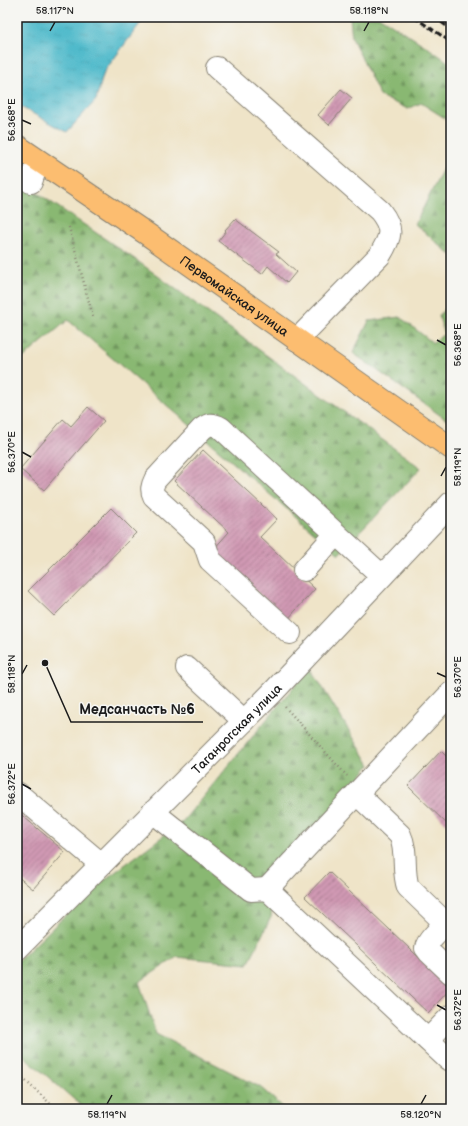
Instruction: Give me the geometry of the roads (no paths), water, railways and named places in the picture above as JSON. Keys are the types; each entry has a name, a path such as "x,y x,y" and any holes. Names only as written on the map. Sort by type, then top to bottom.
{"main road":[{"name":"Первомайская улица","path":"17,146 147,234 451,448"}],"street":[{"path":"217,68 380,211 387,220 390,230 387,243 380,255 297,340"},
{"path":"30,182 38,161"},
{"path":"290,633 210,560 204,542 154,496 152,491 152,485 155,480 202,430 209,425 216,425 221,428 382,576"},
{"name":"Таганрогская улица","path":"20,939 101,864 272,693 451,503"},
{"path":"304,570 336,534"},
{"path":"187,668 244,721"},
{"path":"153,812 251,890 267,889 451,694"},
{"path":"17,792 101,864"},
{"path":"358,792 400,835 405,848 406,881 408,887 439,917 442,924 439,930 427,943 426,948 451,973"},
{"path":"267,889 448,1059"},
{"path":"428,1040 451,1016"}],"water":[{"path":"17,17 138,17 142,21 104,72 96,100 67,132 17,105"}],"railway":[{"path":"414,17 451,42"},
{"path":"434,17 451,29"}],"place":[{"name":"Медсанчасть №6","path":"45,663"}]}
